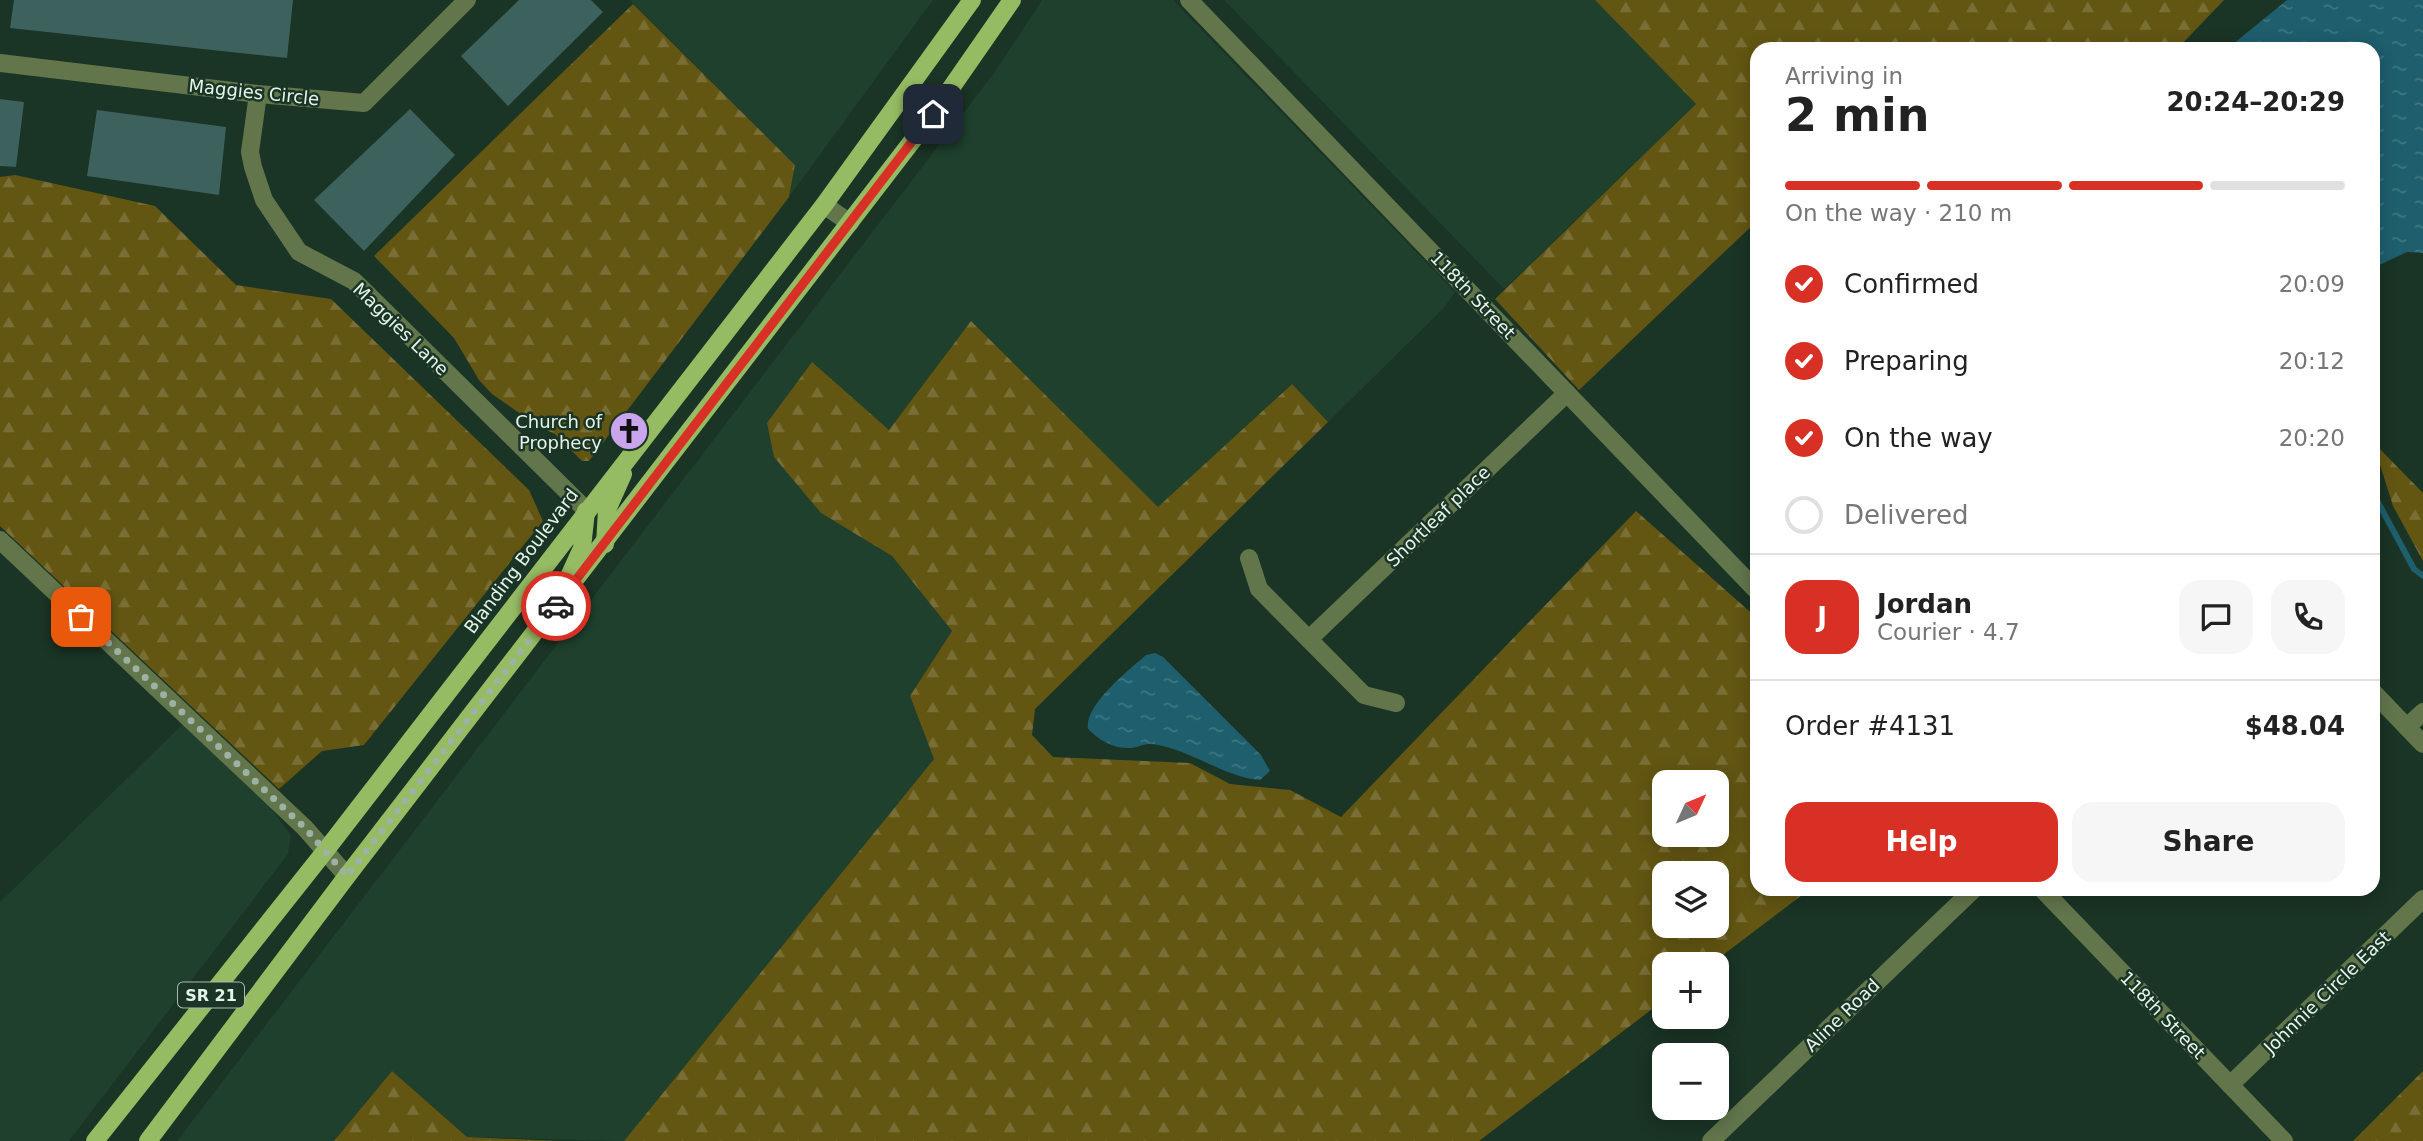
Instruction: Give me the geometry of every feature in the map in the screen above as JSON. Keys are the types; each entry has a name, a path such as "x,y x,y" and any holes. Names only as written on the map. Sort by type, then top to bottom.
{"main road":[{"name":"Blanding Boulevard","path":"95,1141 326,850 824,205 972,0"},
{"name":"SR 21","path":"148,1141 347,876 605,544 933,114 1012,0"},
{"path":"605,544 607,510 636,447"},
{"path":"554,609 582,548 586,510"}],"street":[{"name":"Maggies Circle","path":"0,63 258,94 363,103 467,0"},
{"name":"118th Street","path":"1189,0 1750,584"},
{"name":"Maggies Lane","path":"258,94 250,152 253,167 264,200 299,252 354,281 586,510"},
{"path":"824,205 850,223"},
{"name":"Shortleaf place","path":"1309,639 1567,393"},
{"path":"0,540 326,850 347,876"},
{"path":"1249,558 1259,589 1364,695 1395,703"},
{"path":"2380,699 2423,744"},
{"path":"2407,727 2423,712"},
{"name":"Aline Road","path":"1711,1141 1967,896"},
{"name":"118th Street","path":"2055,896 2284,1141"},
{"name":"Johnnie Circle East","path":"2230,1085 2423,899"}],"shaded area":[{"path":"630,0 933,0 789,197 795,165"},
{"path":"1042,0 1173,0 1455,292 1444,308 1328,422 1291,384 1158,508 971,321 889,430 812,363 821,513 892,556 952,631 910,696 934,759 624,1141 467,1137 392,1071 334,1141 177,1141 994,73"},
{"path":"1224,0 1595,0 1696,104 1504,289"},
{"path":"183,724 270,807 291,835 288,854 69,1141 0,1141 0,902"}],"green space":[{"path":"1595,0 2224,0 2184,42 1750,42 1750,228 1579,390 1495,299 1696,104"},
{"path":"633,4 795,165 789,197 589,461 582,461 555,434 538,426 492,394 479,380 454,338 374,256"},
{"path":"15,175 155,206 236,285 331,299 529,490 543,521 364,745 322,751 279,789 0,526 0,177"},
{"path":"971,321 1158,507 1292,384 1328,422 1035,709 1032,735 1053,757 1190,763 1230,784 1290,790 1341,817 1636,511 1750,612 1750,896 1801,896 1727,952 1652,952 1652,1009 1479,1141 624,1141 934,759 910,696 952,631 892,556 821,513 774,457 767,423 812,362 889,430"},
{"path":"2380,449 2423,493 2423,561 2393,506 2380,464"},
{"path":"392,1071 467,1137 558,1141 334,1141"},
{"path":"2423,1071 2423,1141 2353,1141"}],"water":[{"path":"2287,0 2423,0 2423,253 2407,252 2380,265 2380,42 2236,42"},
{"path":"1155,653 1163,657 1261,755 1270,771 1260,780 1234,774 1166,747 1149,744 1131,748 1113,746 1088,729 1093,709 1100,699 1146,655"}],"building":[{"path":"14,0 293,0 287,58 10,28"},
{"path":"519,0 591,0 603,12 508,106 461,56"},
{"path":"0,99 24,102 16,167 0,166"},
{"path":"410,109 455,155 364,251 314,200"},
{"path":"97,110 226,127 219,195 87,176"}],"waterway":[{"path":"2380,506 2414,569 2423,576"}],"way so far":[{"path":"81,617 305,828 347,876 556,606"}],"place":[{"name":"Church of Prophecy","path":"629,431"}],"route":[{"path":"556,606 933,114"}]}
